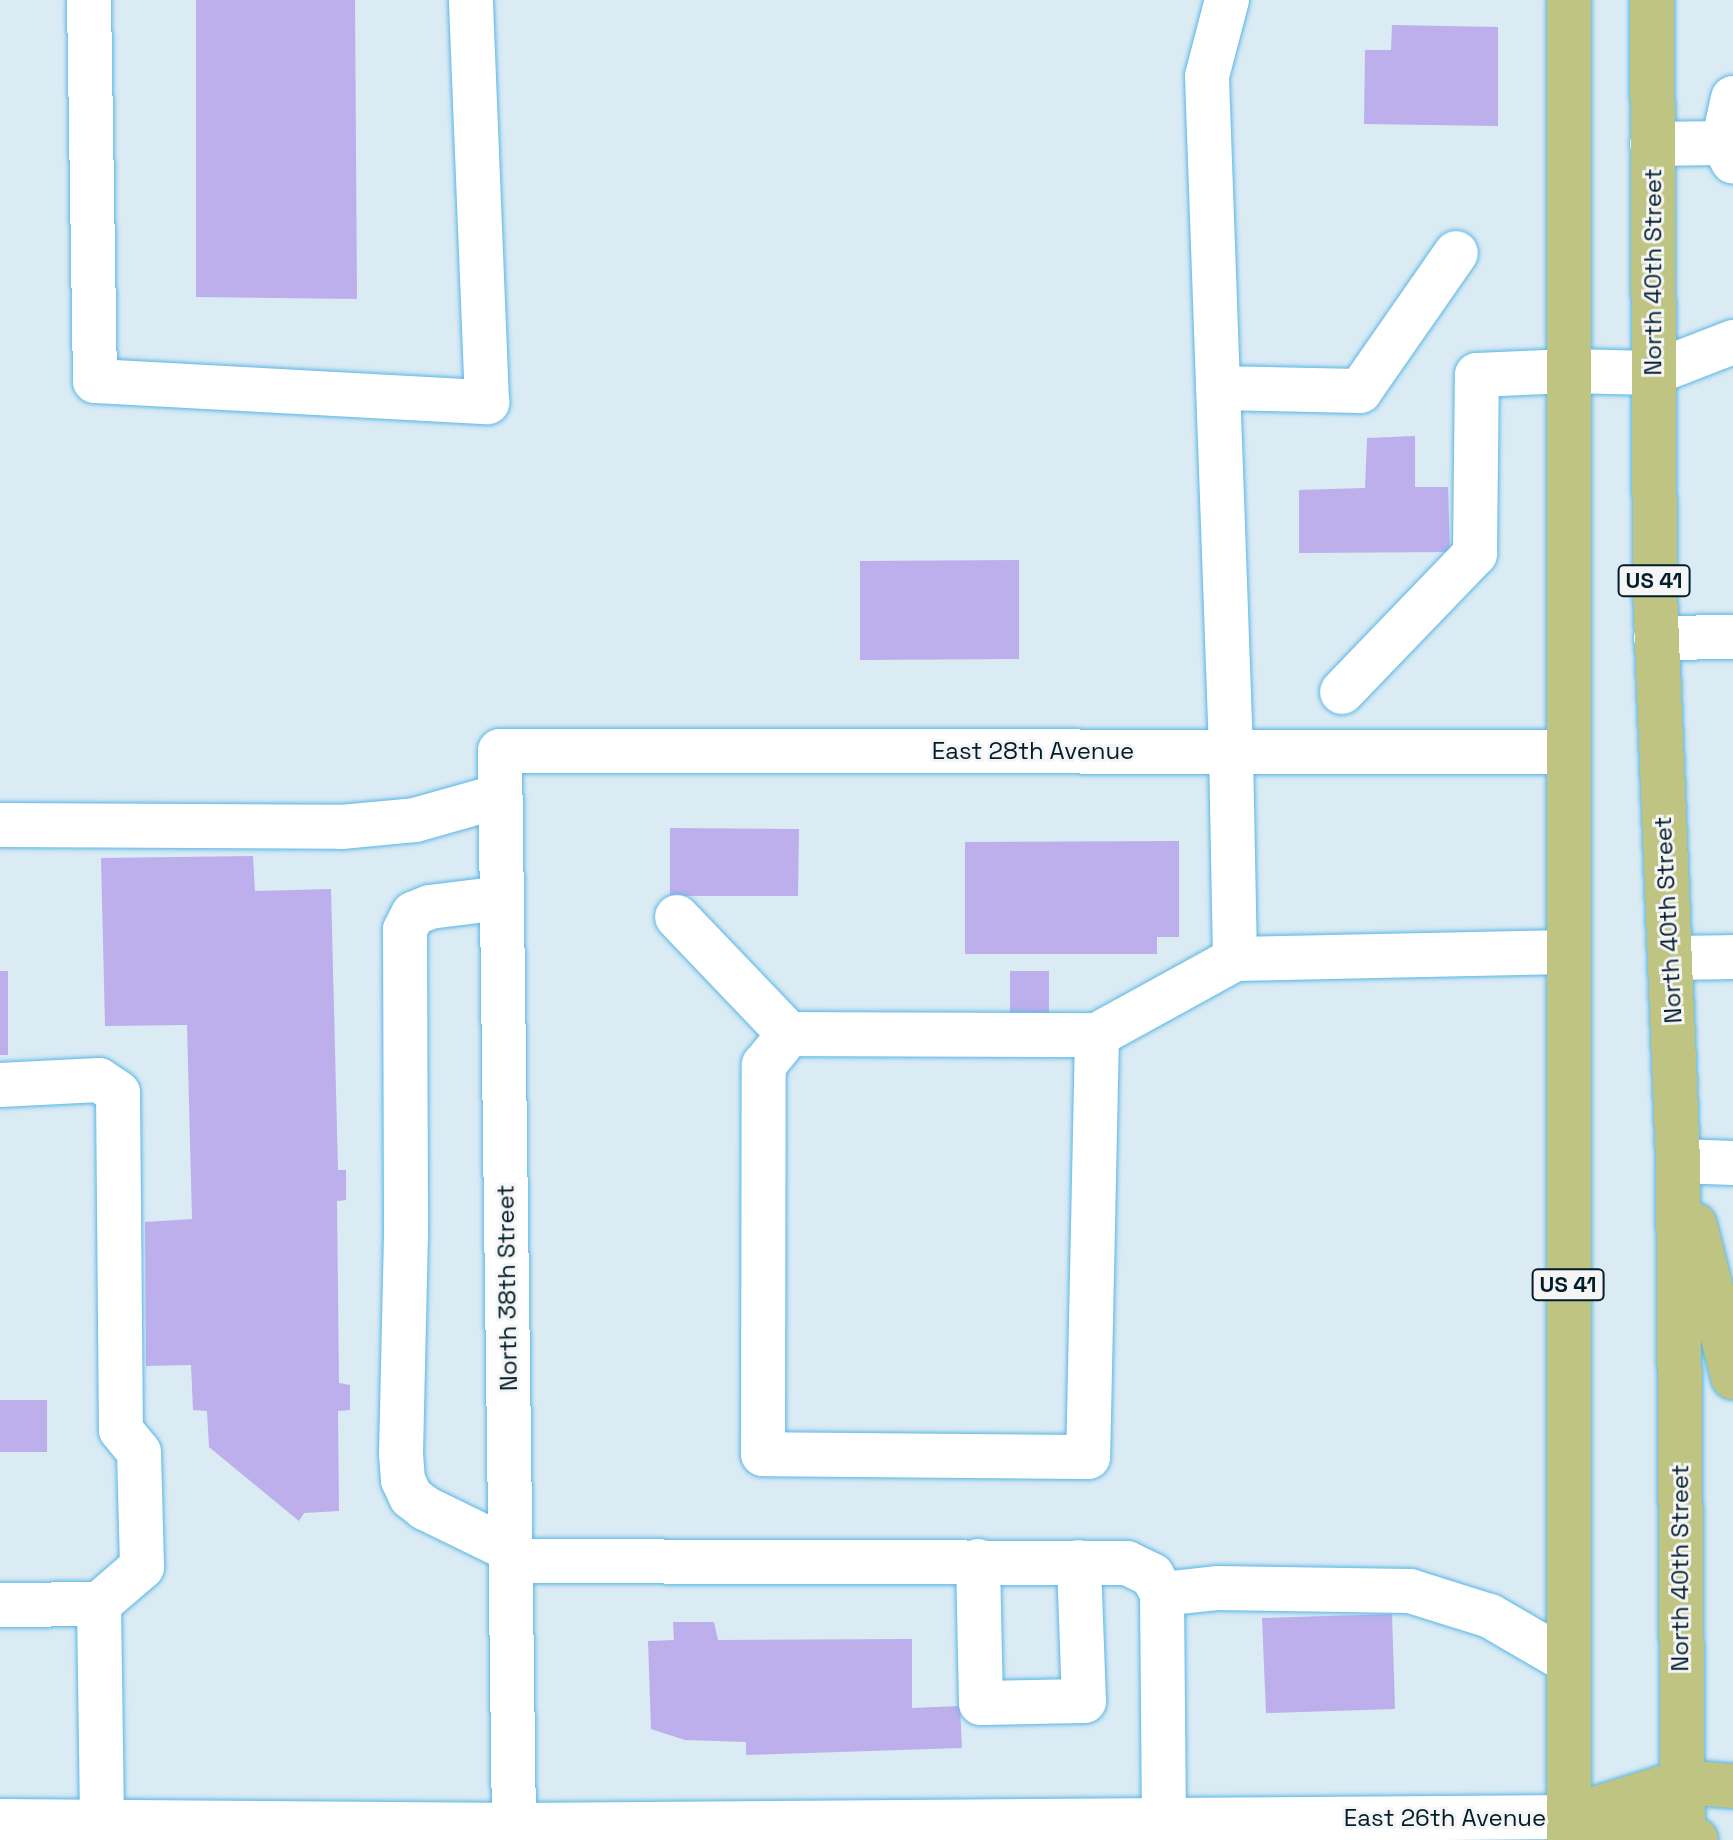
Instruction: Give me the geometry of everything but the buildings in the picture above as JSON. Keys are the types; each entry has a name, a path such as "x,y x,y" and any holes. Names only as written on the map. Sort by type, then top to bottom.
{"main road":[{"name":"US 41","path":"1569,0 1569,1829"},
{"name":"North 40th Street","path":"1652,0 1656,638 1672,958 1678,1161 1681,1782 1687,1840"},
{"name":"US 41","path":"1678,1161 1733,1377"},
{"name":"East 26th Avenue","path":"1569,1829 1681,1782 1733,1786"},
{"path":"1569,1829 1687,1840"}],"street":[{"path":"89,0 95,381 487,402 471,0"},
{"path":"1227,0 1207,76 1231,751 1235,959"},
{"path":"1652,144 1728,153 1733,98"},
{"path":"1218,388 1360,391 1456,253"},
{"path":"1342,692 1475,554 1477,375 1568,371 1653,373 1733,342"},
{"path":"1656,638 1733,637"},
{"name":"East 28th Avenue","path":"500,751 1567,752"},
{"name":"North 38th Street","path":"500,751 514,1825"},
{"path":"0,825 341,827 415,820 500,796"},
{"path":"502,898 430,907 413,914 405,930 406,1234 401,1453 403,1480 411,1497 425,1508 511,1555 1127,1563 1152,1575 1162,1594 1164,1820"},
{"path":"677,917 789,1034 1097,1035 1235,959 1567,952"},
{"path":"1672,958 1733,957"},
{"path":"789,1034 764,1065 763,1454 1073,1457 1088,1457 1097,1035"},
{"path":"0,1085 99,1080 118,1093 121,1430 139,1452 142,1567 99,1604 0,1605"},
{"path":"1678,1161 1733,1163"},
{"path":"978,1561 981,1703 1084,1701 1079,1562"},
{"path":"1162,1594 1217,1588 1410,1591 1490,1616 1569,1662"},
{"path":"99,1604 102,1821"},
{"name":"East 26th Avenue","path":"0,1821 102,1821 202,1831 514,1825 687,1832 1089,1830 1164,1820 1569,1829"}]}
